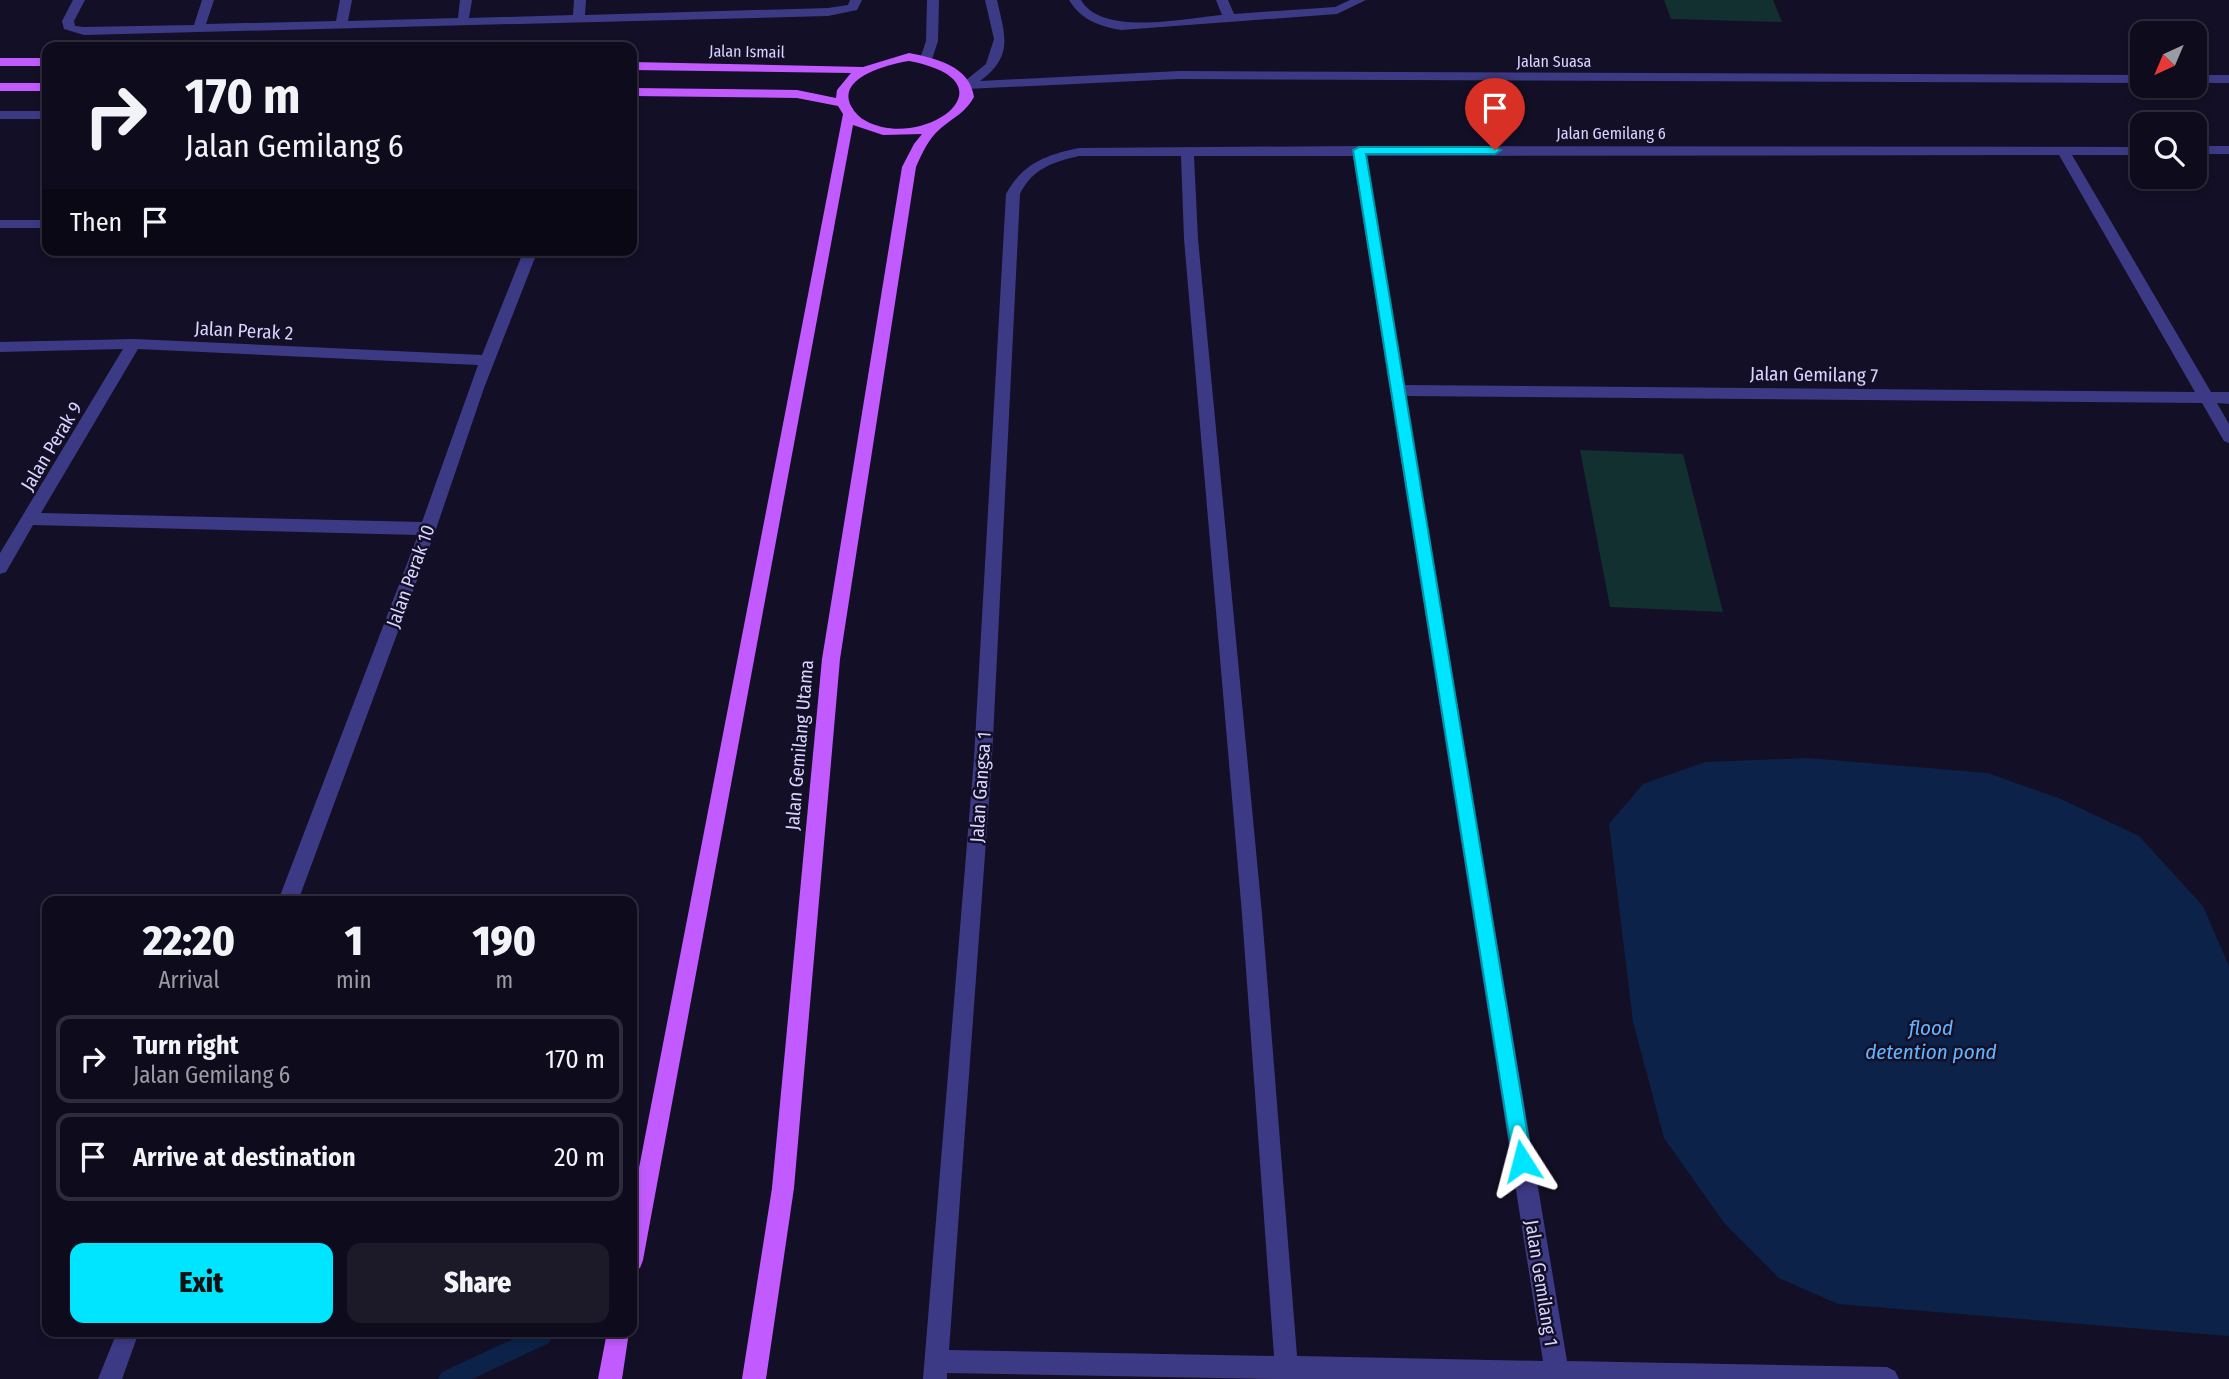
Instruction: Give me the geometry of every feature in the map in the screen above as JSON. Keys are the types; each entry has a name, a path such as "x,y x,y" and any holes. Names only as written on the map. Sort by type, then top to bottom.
{"main road":[{"path":"637,92 797,94 846,109 870,128 899,133 936,126 961,108 967,96 966,85 954,70 926,59 892,59 862,70 850,80 844,92 846,109 637,1233"},
{"path":"0,62 42,62"},
{"name":"Jalan Ismail","path":"637,66 862,70"},
{"path":"0,87 42,87"},
{"name":"Jalan Gemilang Utama","path":"754,1379 783,1188 831,659 909,167 920,144 936,126"},
{"path":"610,1379 617,1337"}],"street":[{"path":"79,0 68,21 70,29 828,12 853,8 856,0"},
{"path":"199,27 208,0"},
{"path":"341,24 346,0"},
{"path":"463,22 466,0"},
{"path":"579,19 580,0"},
{"path":"727,0 728,15"},
{"path":"926,59 932,41 933,0"},
{"path":"966,85 992,66 1000,39 991,0"},
{"path":"1075,0 1084,14 1108,25 1337,10 1360,0"},
{"path":"1222,0 1230,19"},
{"name":"Jalan Suasa","path":"966,85 1180,75 2130,79"},
{"path":"2207,79 2229,79"},
{"path":"0,115 42,115"},
{"name":"Jalan Gemilang 1","path":"1359,150 1557,1376"},
{"name":"Jalan Gemilang 6","path":"1013,194 1019,179 1035,164 1079,152 2130,150"},
{"path":"2207,150 2229,150"},
{"path":"2063,151 2229,437"},
{"path":"1187,152 1191,239 1252,914 1287,1373"},
{"name":"Jalan Gangsa 1","path":"936,1370 983,758 1013,194"},
{"path":"0,224 42,224"},
{"name":"Jalan Perak 10","path":"290,896 428,529 446,468 486,360 529,256"},
{"name":"Jalan Perak 2","path":"0,347 134,344 486,360"},
{"name":"Jalan Perak 9","path":"0,567 134,344"},
{"name":"Jalan Gemilang 7","path":"1398,390 2229,398"},
{"path":"29,519 428,529"},
{"path":"110,1379 126,1337"},
{"path":"936,1370 1887,1379"}],"green space":[{"path":"1664,0 1773,0 1782,22 1671,19"},
{"path":"1580,450 1683,454 1723,612 1610,607"}],"water":[{"name":"flood detention pond","path":"1808,758 1988,773 2061,799 2139,836 2203,906 2229,966 2229,1336 1838,1304 1779,1278 1725,1224 1664,1138 1633,1022 1609,824 1643,784 1705,762"}],"waterway":[{"path":"449,1379 540,1337"}],"route":[{"path":"1495,150 1359,150 1522,1161"}]}
